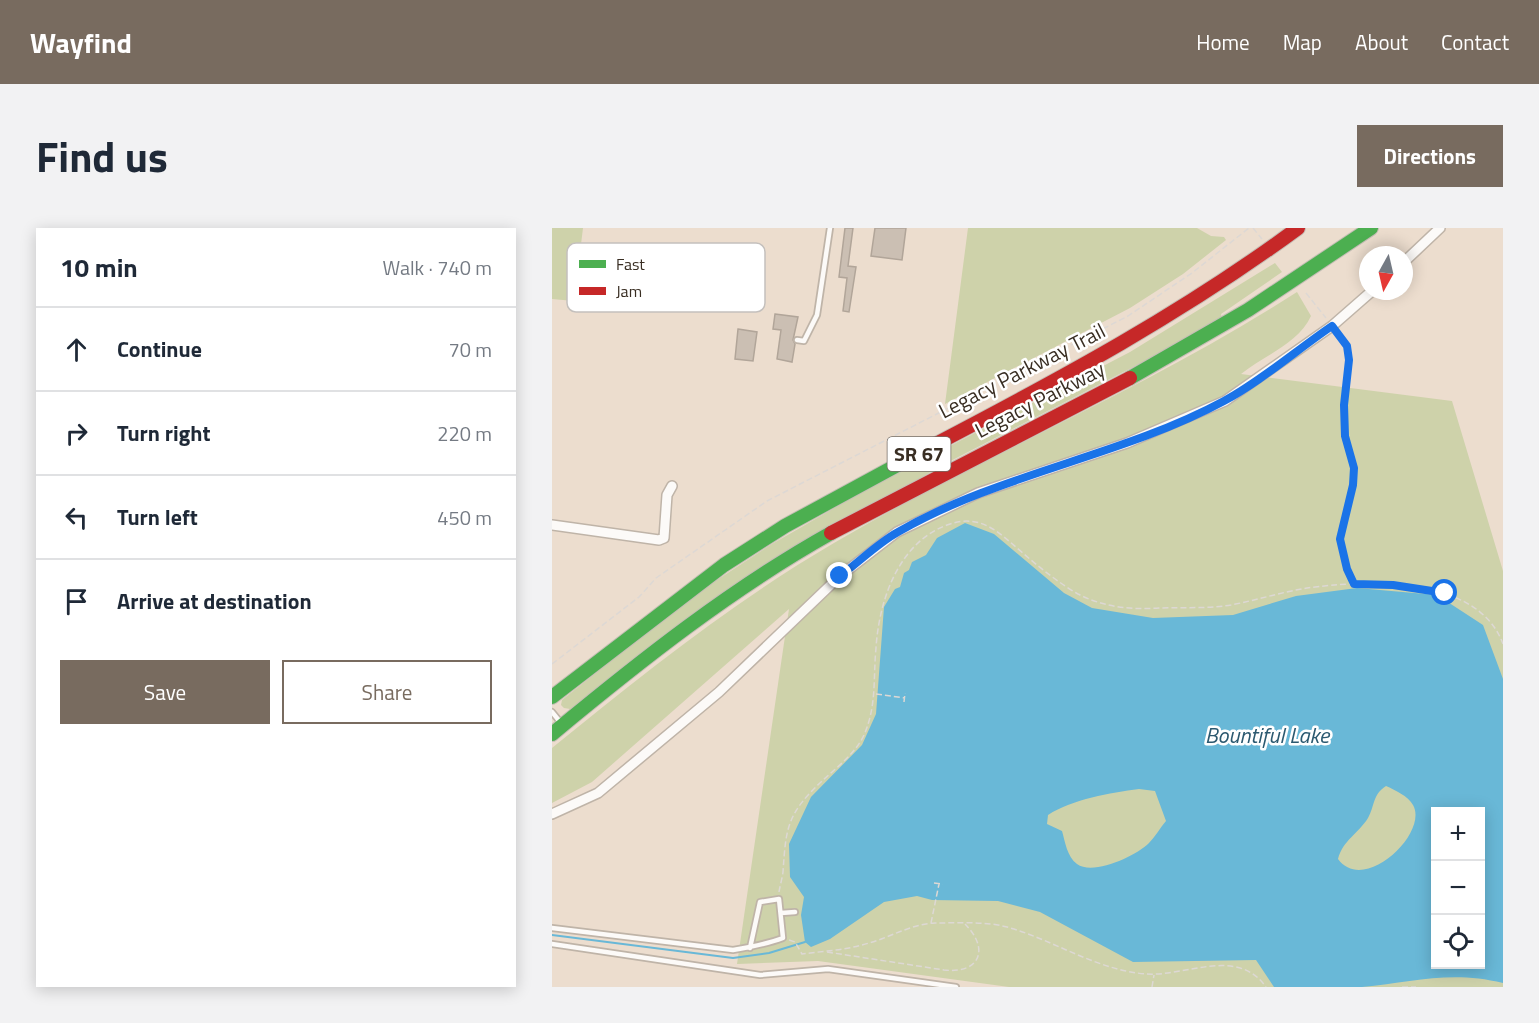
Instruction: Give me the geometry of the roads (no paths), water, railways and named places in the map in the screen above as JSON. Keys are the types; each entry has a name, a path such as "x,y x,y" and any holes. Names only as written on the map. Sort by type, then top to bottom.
{"highway":[{"name":"Legacy Parkway","path":"552,697 706,577 784,526 1088,366 1169,319 1262,256 1298,228"},
{"name":"Legacy Parkway","path":"557,730 668,641 757,579 826,535 1171,355 1289,286 1371,228"}],"street":[{"path":"1413,254 1440,228"},
{"path":"552,814 598,793 719,692 840,576 897,532 978,493 1127,443 1225,401 1332,326 1362,300"},
{"path":"552,525 658,540 664,538 667,495 672,486"}],"lane":[{"path":"797,340 804,341 817,315 830,228"},
{"path":"552,712 557,730"},
{"path":"552,928 733,950 750,948 783,938 779,899 760,902 750,948"},
{"path":"781,913 795,912"},
{"path":"552,944 760,975 828,969 956,987"}],"water":[{"name":"Bountiful Lake","path":"965,523 994,534 1064,593 1092,608 1153,618 1233,615 1296,596 1357,588 1437,595 1483,625 1503,679 1503,983 1466,977 1449,977 1362,987 1274,987 1256,960 1133,962 1040,912 998,901 932,900 917,896 884,902 830,939 811,947 805,942 801,915 804,897 790,877 789,844 811,797 862,745 876,714 884,607 895,589 900,587 904,573 909,570 912,562 926,555 937,538","holes":["1386,786 1397,791 1413,805 1415,817 1412,830 1403,844 1377,865 1363,870 1349,868 1338,859 1340,852 1368,818 1381,789","1139,789 1155,791 1166,821 1149,843 1125,859 1093,868 1077,864 1069,853 1062,831 1047,824 1048,815 1058,809 1104,795"]}],"waterway":[{"path":"552,935 733,958 769,953 805,942"}]}
